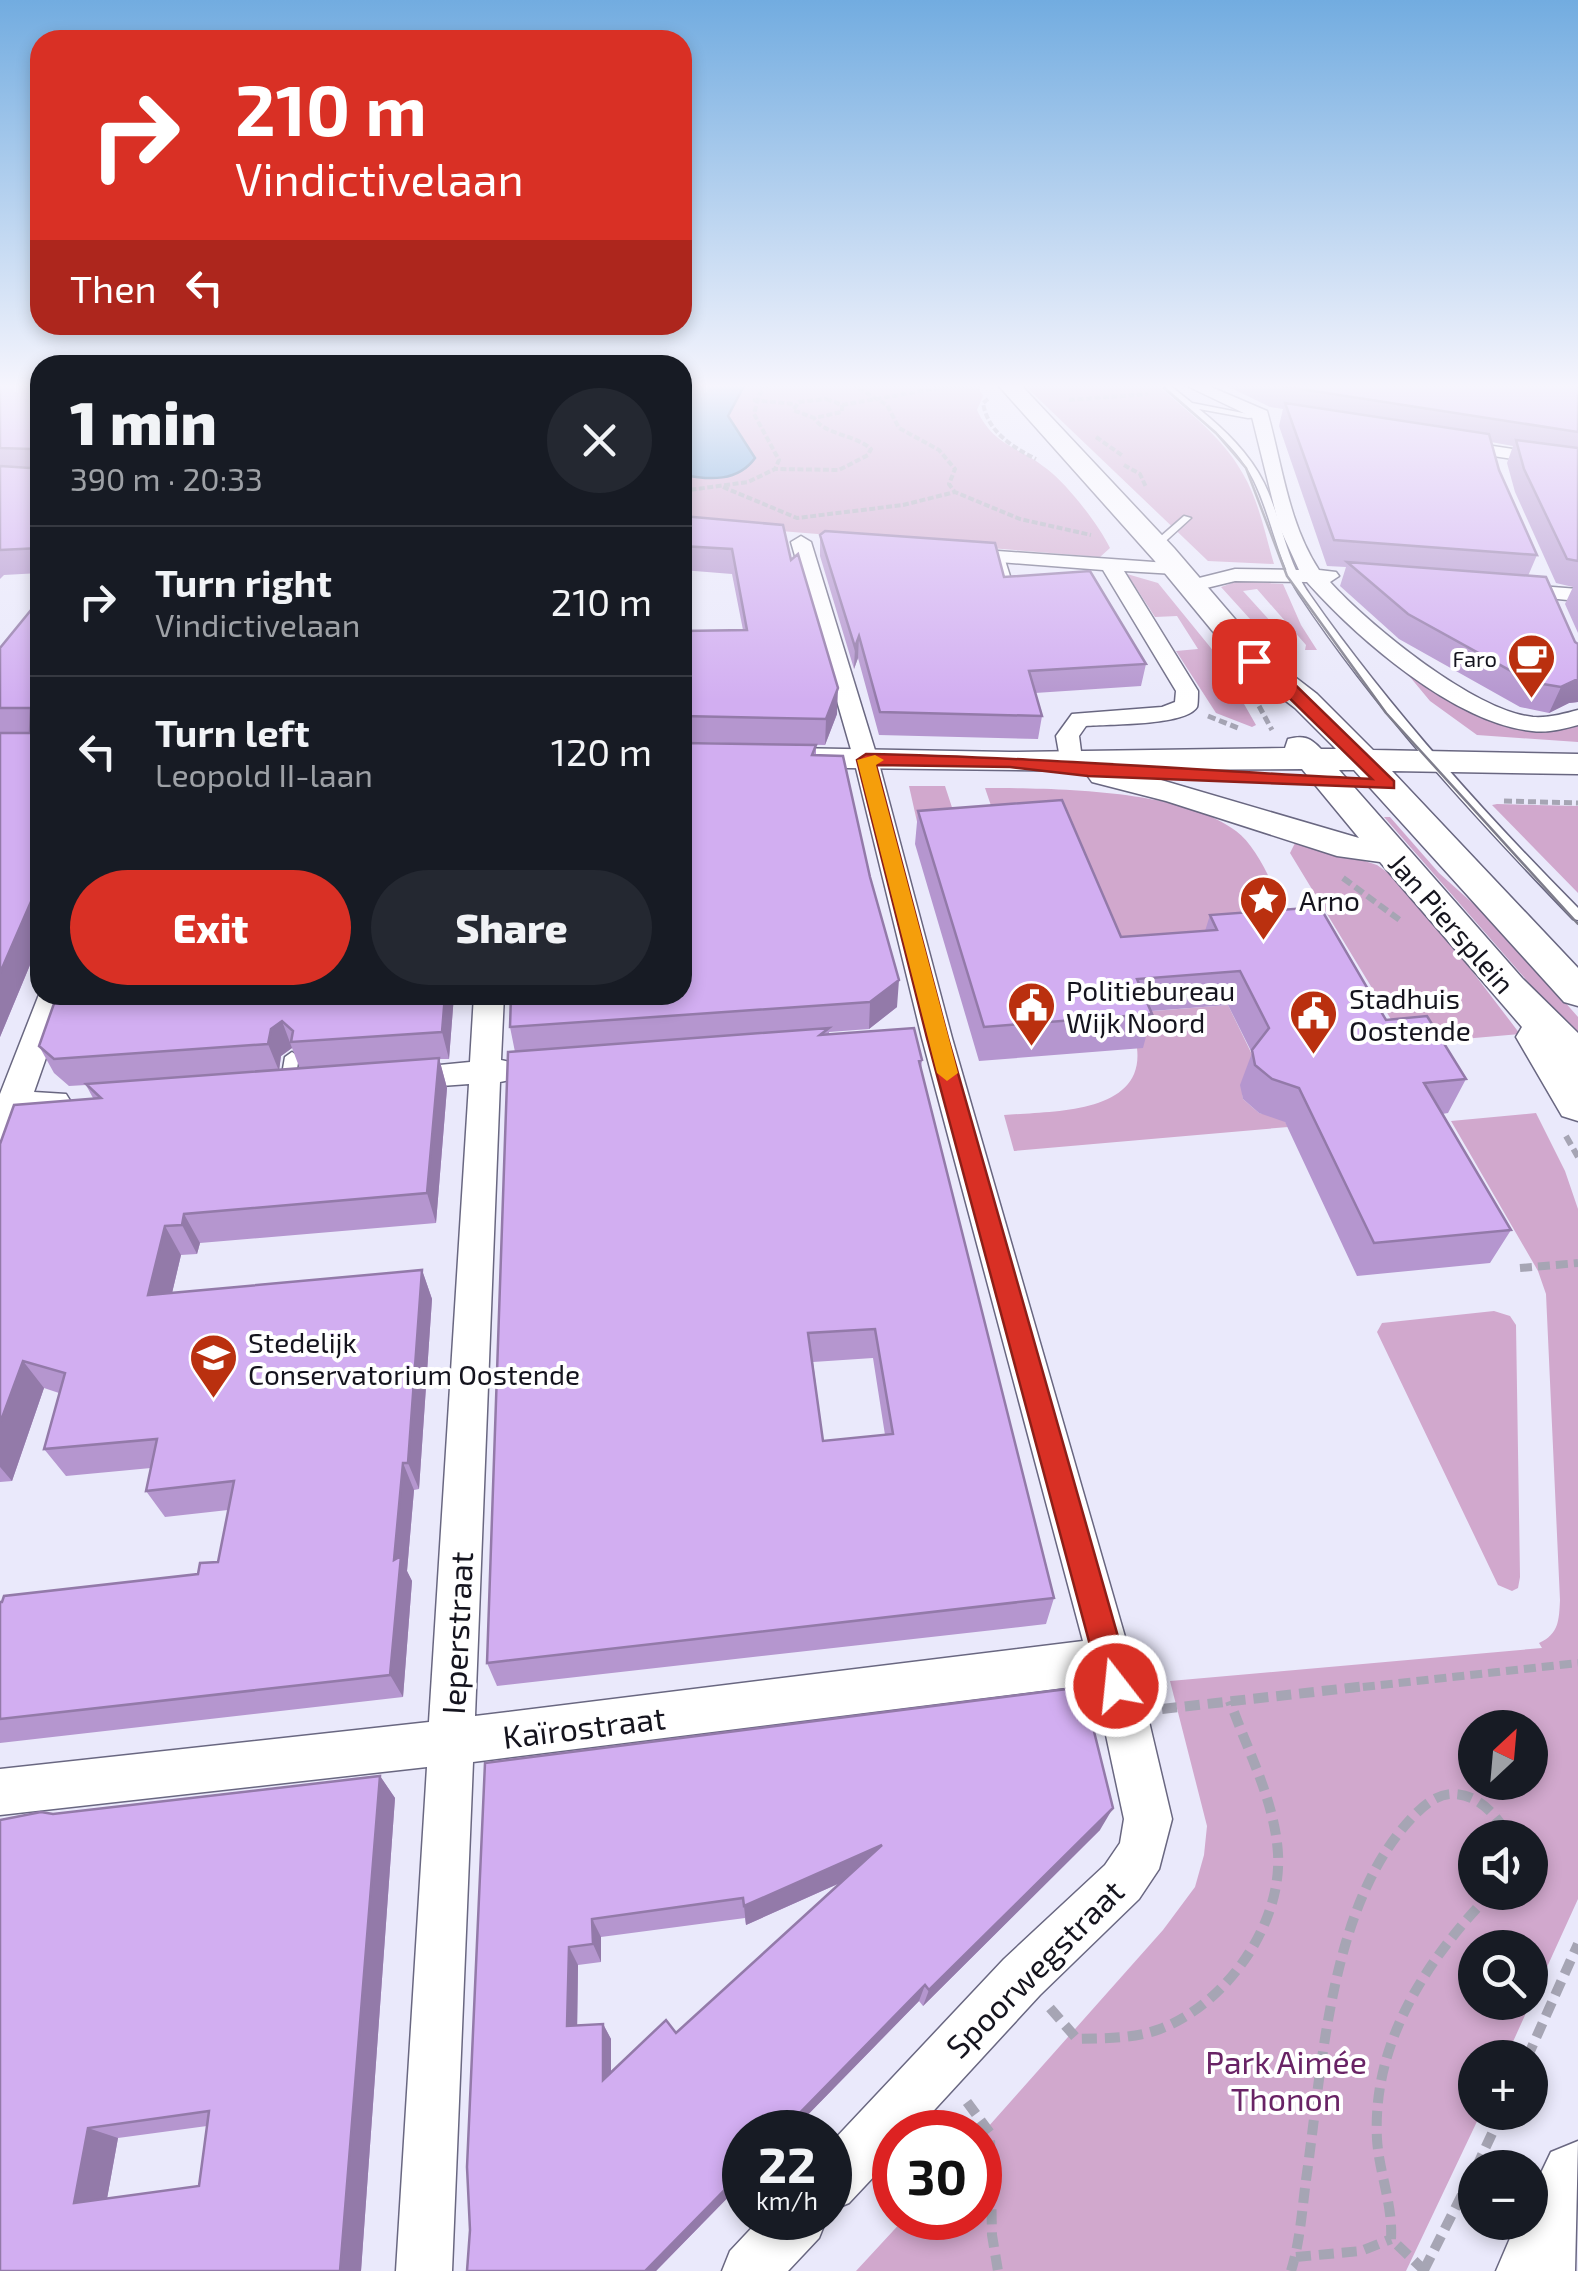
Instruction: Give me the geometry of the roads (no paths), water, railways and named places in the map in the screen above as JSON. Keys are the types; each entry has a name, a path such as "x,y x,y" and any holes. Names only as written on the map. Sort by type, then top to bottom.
{"street":[{"path":"1100,490 1156,546 1254,661"},
{"path":"1280,490 1303,575 1379,639 1490,710 1537,725 1575,718"},
{"name":"Spoorwegstraat","path":"801,542 866,760 937,1038 1125,1713 1148,1819 1142,1852 1122,1882 1022,1977 852,2160"},
{"path":"939,552 1113,564 1183,577 1352,578"},
{"path":"1113,564 1188,700 1186,706 1166,714 1080,718 1071,724 1066,736 1079,765 1350,848 1388,852"},
{"path":"1486,588 1540,584 1578,595"},
{"path":"1540,584 1557,622"},
{"name":"Jan Piersplein","path":"1254,661 1275,706 1318,771 1508,988 1578,1059"},
{"name":"Jan Piersplein","path":"1254,661 1274,673 1378,773 1439,846 1578,992"},
{"path":"692,756 1450,775 1578,791"},
{"path":"1450,775 1578,764"},
{"path":"1508,988 1569,1114"},
{"path":"0,1141 7,1106 48,1005"},
{"name":"Ieperstraat","path":"424,2271 489,1005"},
{"path":"898,1041 937,1038"},
{"path":"366,1081 543,1068"},
{"path":"248,1089 289,1072 326,1084"},
{"path":"7,1106 92,1100"},
{"name":"Kaïrostraat","path":"0,1792 450,1742 1108,1660"},
{"path":"1535,2271 1578,2179"},
{"path":"750,2271 779,2240"}],"lane":[{"path":"1262,490 1303,575 1370,682 1578,916"},
{"path":"1156,546 1187,518"},
{"path":"999,557 1010,592"}],"tram line":[{"path":"1254,490 1287,576 1386,713 1578,924"}],"place":[{"name":"Faro","path":"1532,700"},
{"name":"Arno","path":"1264,942"},
{"name":"Politiebureau Wijk Noord","path":"1031,1048"},
{"name":"Stadhuis Oostende","path":"1314,1056"},
{"name":"Stedelijk Conservatorium Oostende","path":"213,1400"}],"park label":[{"name":"Park Aimée Thonon","path":"1286,2080"}]}
